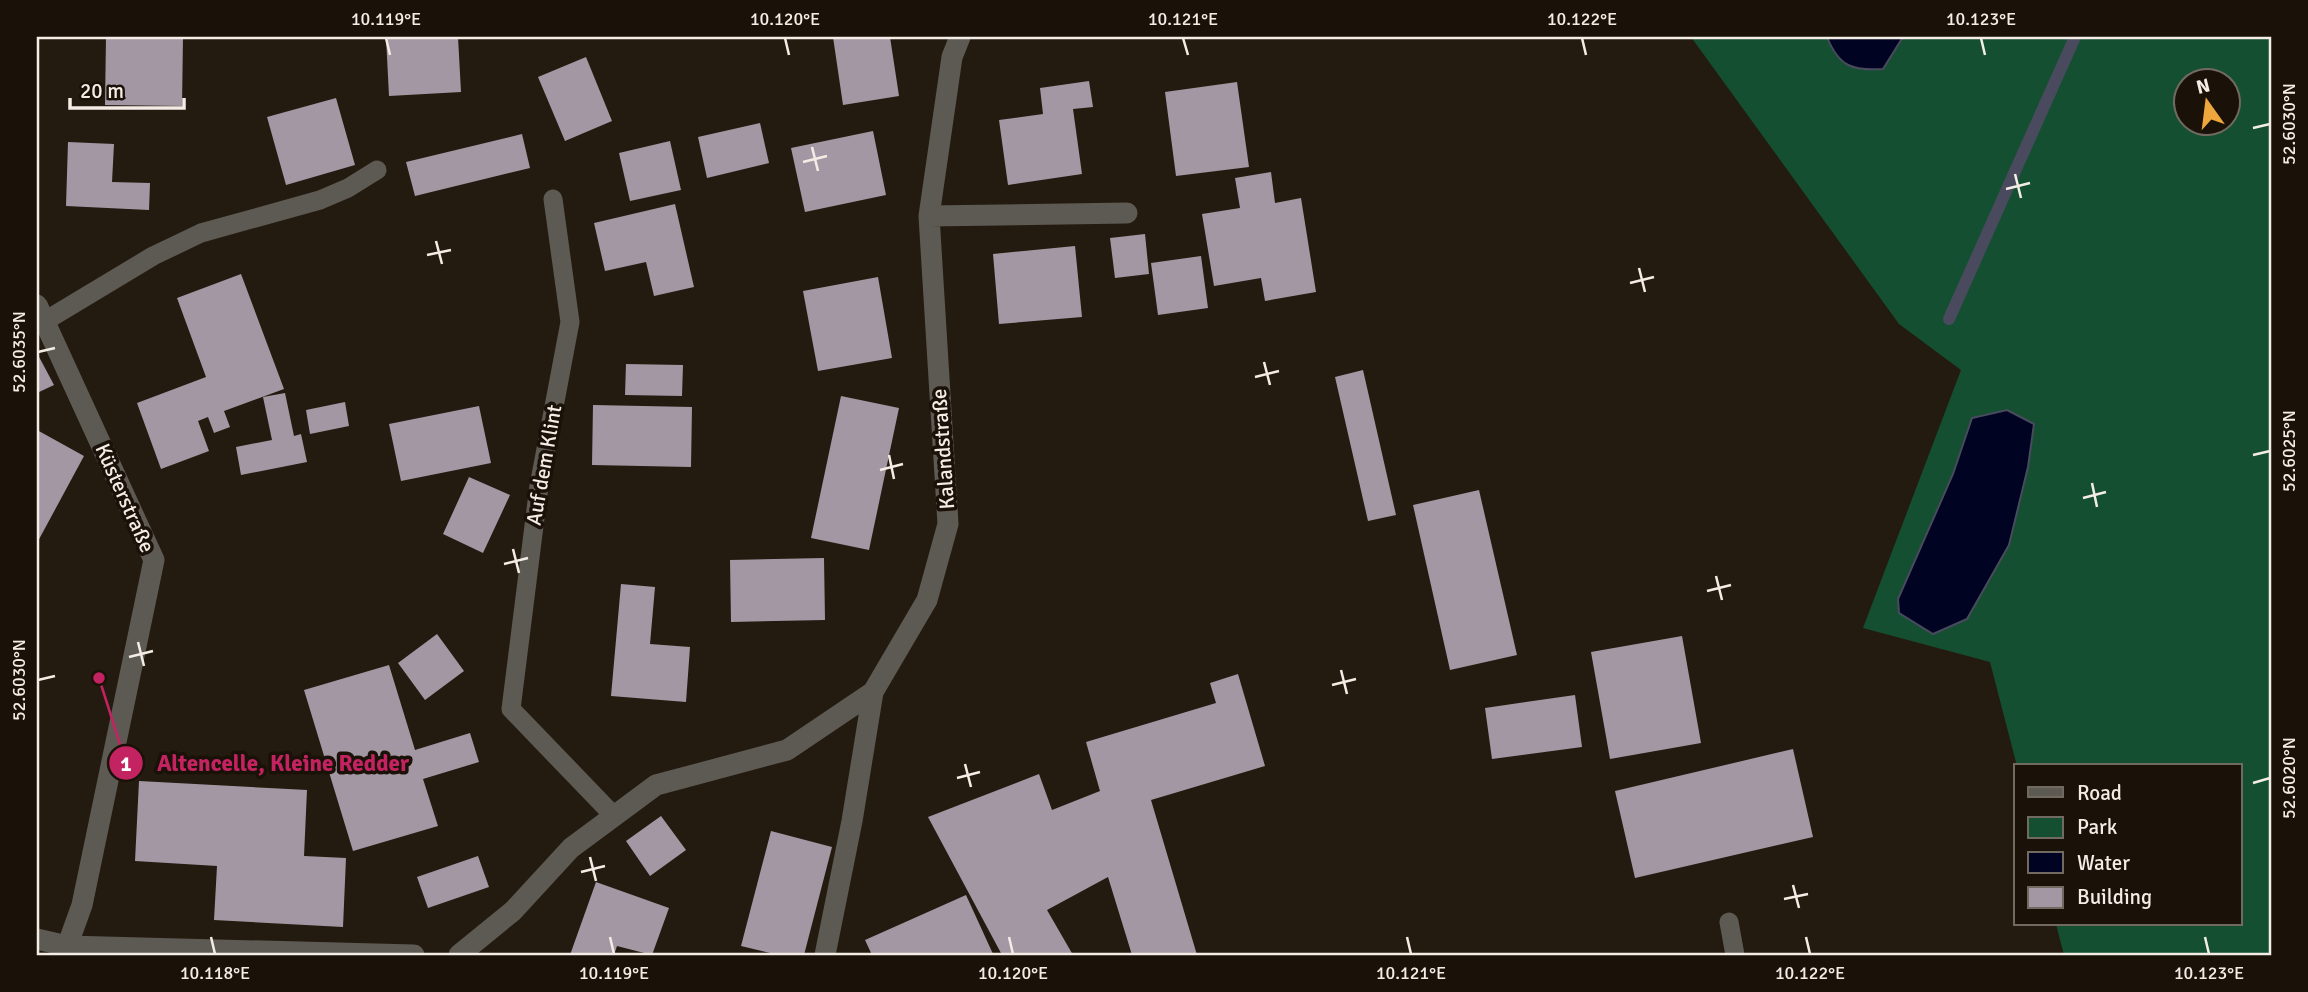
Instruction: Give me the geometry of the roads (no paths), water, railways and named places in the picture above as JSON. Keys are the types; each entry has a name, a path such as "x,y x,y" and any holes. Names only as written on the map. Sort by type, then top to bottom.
{"street":[{"name":"Kalandstraße","path":"825,955 852,821 873,692 927,600 948,524 929,216 952,57 960,37"},
{"path":"929,216 1127,213"},
{"name":"Küsterstraße","path":"41,314 154,560 82,905 66,951"},
{"path":"459,955 513,911 571,848 656,785 787,750 873,692"},
{"path":"37,939 66,951 414,955"}],"lane":[{"path":"41,314 201,233 320,200 348,188 377,170"},
{"name":"Auf dem Klint","path":"553,199 570,322 539,486 511,709 614,816"},
{"path":"1729,922 1735,955"}],"water":[{"path":"1827,37 1903,37 1883,69 1863,69 1842,61"},
{"path":"2007,410 2034,424 2028,467 2009,545 1967,619 1933,634 1899,613 1898,599 1953,474 1972,418"}],"waterway":[{"path":"1949,319 2075,37"}],"place":[{"name":"Altencelle, Kleine Redder","path":"99,678"}]}
